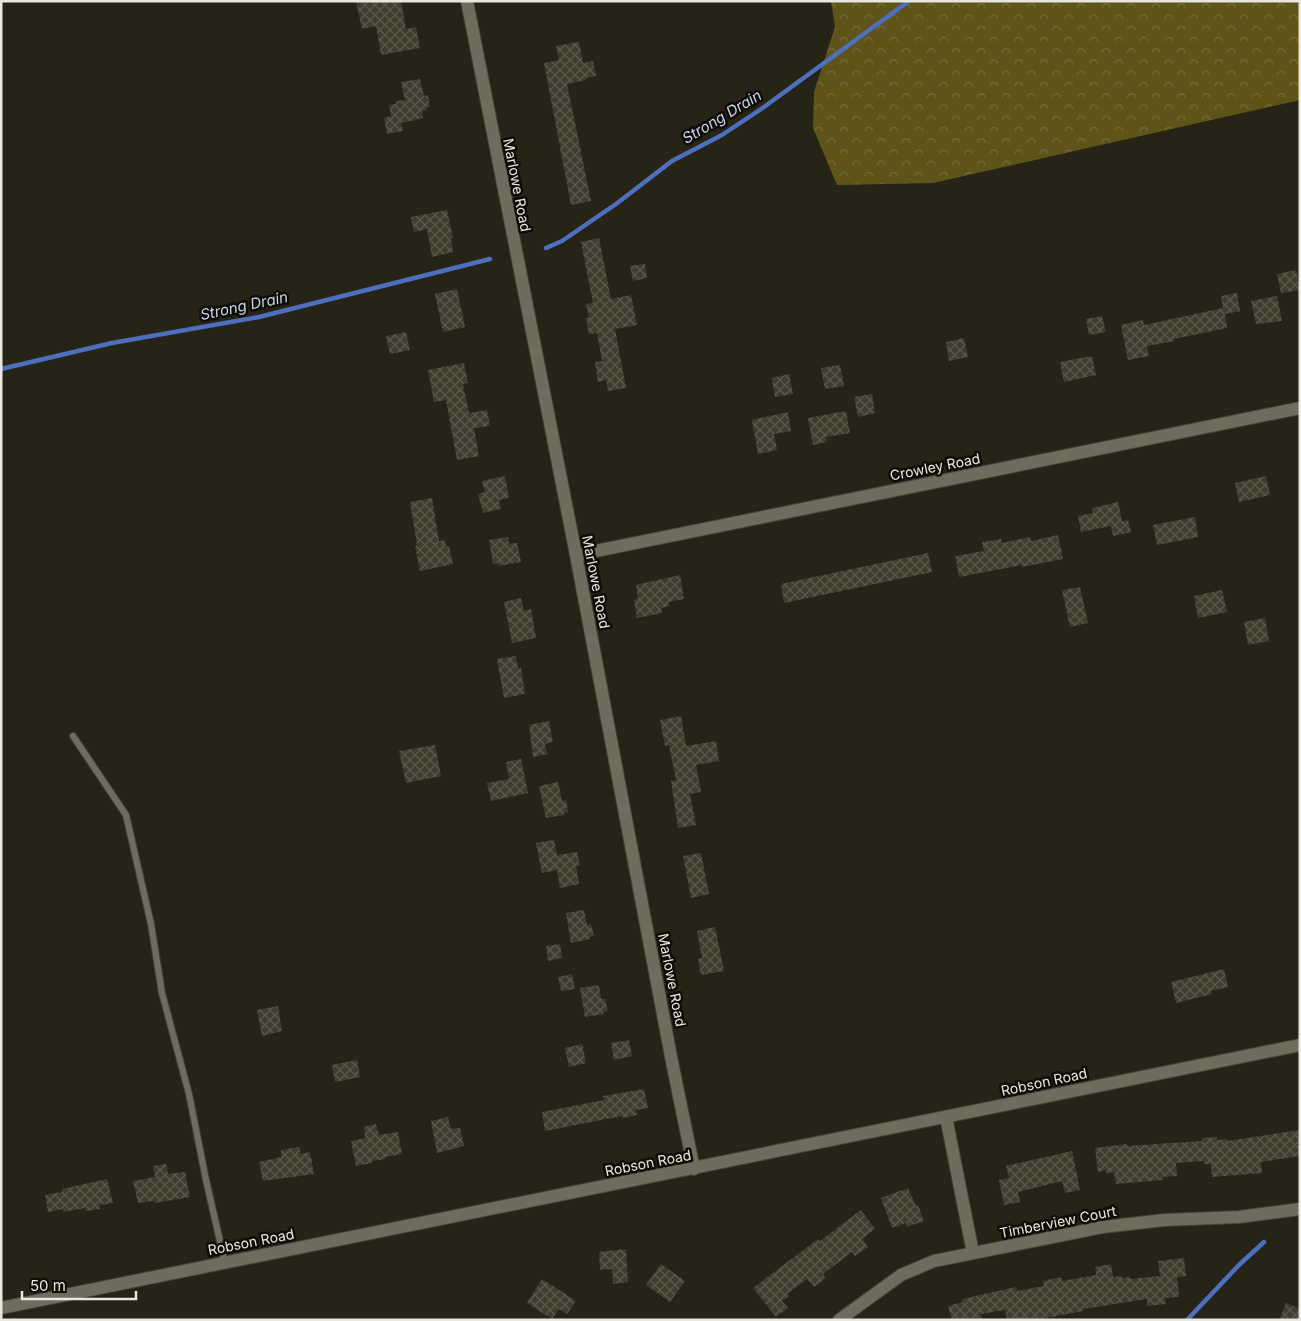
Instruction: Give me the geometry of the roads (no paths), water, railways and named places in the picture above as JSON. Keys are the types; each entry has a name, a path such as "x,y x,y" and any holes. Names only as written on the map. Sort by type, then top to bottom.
{"street":[{"name":"Marlowe Road","path":"467,1 694,1169"},
{"name":"Crowley Road","path":"576,555 1300,408"},
{"name":"Robson Road","path":"1,1308 1300,1045"},
{"path":"946,1117 973,1253"},
{"name":"Timberview Court","path":"839,1320 901,1275 934,1261 1104,1227 1164,1220 1238,1217 1300,1209"}],"lane":[{"path":"73,736 126,815 150,924 162,993 189,1094 225,1263"}],"waterway":[{"name":"Strong Drain","path":"546,248 562,241 616,204 672,161 722,135 764,107 909,1"},
{"name":"Strong Drain","path":"1,369 112,343 259,317 490,259"},
{"path":"1187,1320 1239,1265 1264,1242"}]}
